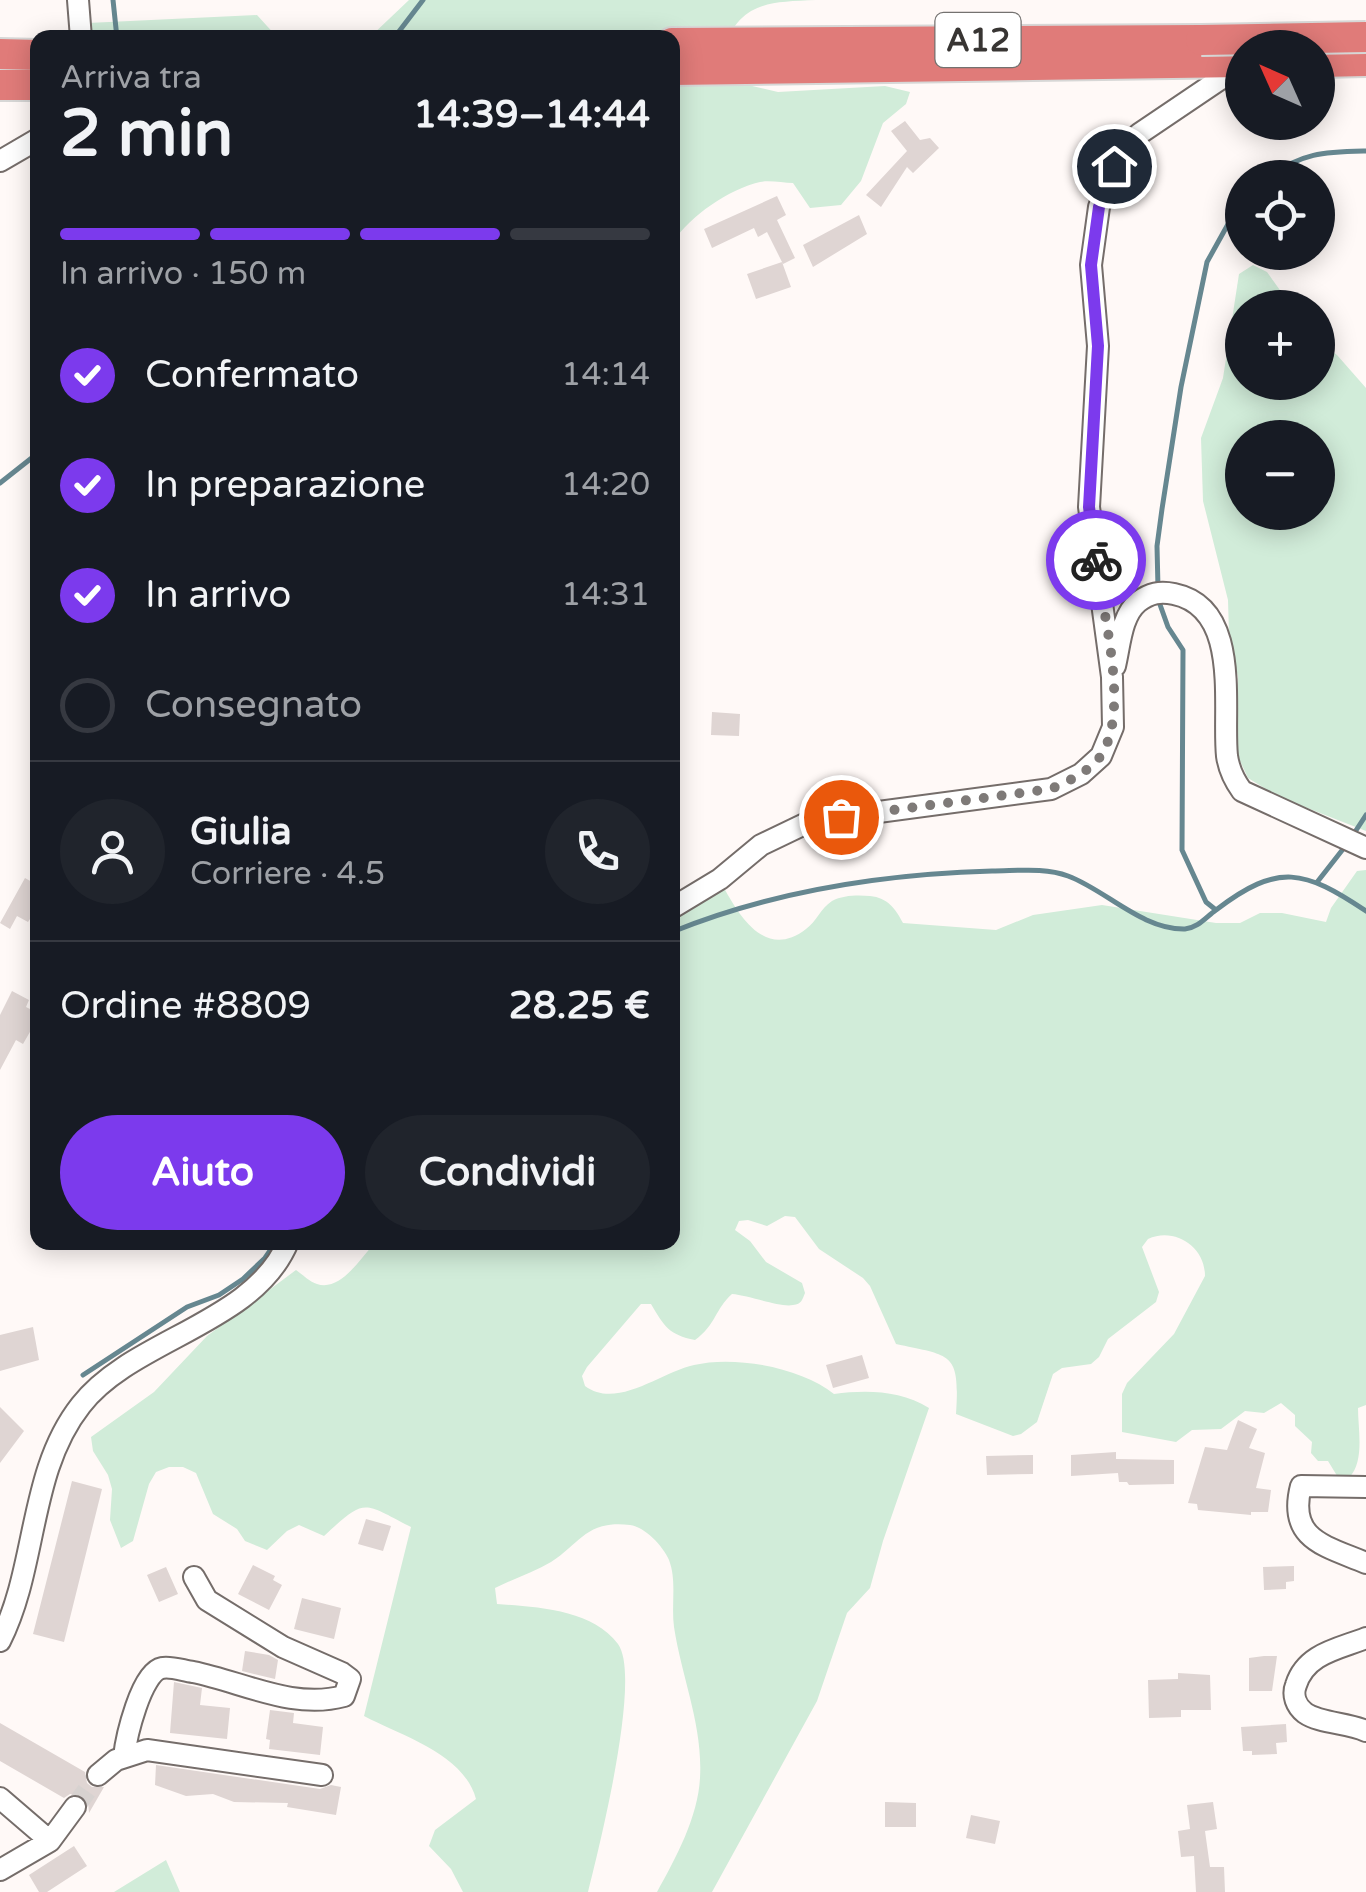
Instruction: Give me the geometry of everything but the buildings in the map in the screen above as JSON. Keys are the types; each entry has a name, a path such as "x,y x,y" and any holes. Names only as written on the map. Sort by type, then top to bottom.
{"highway":[{"name":"A12","path":"680,44 755,54 1192,51 1366,37"},
{"name":"A12","path":"1192,51 1225,61"},
{"path":"0,54 30,55"},
{"name":"A12","path":"680,68 755,54"},
{"path":"1335,62 1366,61"},
{"path":"0,85 30,85"}],"street":[{"path":"78,0 81,30"},
{"path":"1335,33 1366,24"},
{"path":"680,903 720,879 760,845 811,821 1051,789 1070,781 1101,756 1112,727 1112,677 1089,507 1098,346 1091,265 1099,207 1114,166 1139,134 1225,76"},
{"path":"0,160 30,143"},
{"path":"1112,677 1126,618 1135,604 1152,593 1188,598 1205,613 1219,637 1228,682 1227,756 1232,776 1242,791 1366,848"},
{"path":"0,1641 23,1578 52,1452 77,1409 106,1380 228,1306 281,1259 285,1250"},
{"path":"1366,1486 1301,1486 1298,1503 1302,1528 1309,1539 1366,1563"},
{"path":"124,1758 141,1694 152,1672 162,1668 213,1676 288,1698 325,1701 344,1696 351,1684 342,1673 282,1647 207,1600 194,1577"},
{"path":"1366,1638 1316,1656 1300,1672 1293,1690 1297,1705 1308,1715 1366,1731"},
{"path":"98,1774 147,1750 322,1774"},
{"path":"0,1798 50,1840"},
{"path":"0,1870 50,1840 75,1807"}],"green space":[{"path":"409,0 816,0 769,4 737,23 721,52 735,82 778,92 885,86 910,92 906,104 883,123 861,181 841,205 810,208 793,183 760,182 711,205 680,234 680,30 377,30"},
{"path":"257,15 271,30 88,30 88,23"},
{"path":"1263,270 1280,290 1237,290 1239,274"},
{"path":"1335,354 1366,388 1366,831 1279,797 1248,778 1235,750 1238,677 1229,635 1228,600 1203,501 1201,438 1225,365 1225,400 1335,400"},
{"path":"1366,870 1366,1405 1358,1408 1359,1454 1349,1478 1339,1479 1328,1461 1318,1461 1311,1453 1312,1442 1295,1426 1295,1415 1281,1403 1264,1413 1245,1411 1221,1429 1192,1430 1176,1442 1122,1432 1122,1394 1127,1383 1174,1334 1205,1276 1204,1265 1194,1248 1168,1236 1148,1239 1142,1247 1159,1292 1156,1302 1108,1339 1091,1364 1062,1368 1053,1374 1037,1422 1013,1436 956,1414 956,1379 949,1360 930,1351 896,1344 870,1286 819,1249 795,1217 785,1216 767,1226 739,1221 735,1230 750,1241 766,1262 802,1283 805,1293 800,1303 781,1305 732,1294 695,1340 673,1332 651,1304 641,1304 587,1367 582,1376 585,1386 611,1394 694,1365 729,1362 786,1371 834,1394 883,1393 929,1408 870,1588 847,1613 817,1701 712,1892 657,1892 691,1822 700,1758 674,1627 669,1560 642,1529 630,1525 603,1526 551,1562 495,1588 497,1604 562,1612 593,1623 618,1644 624,1662 625,1690 616,1764 588,1892 463,1892 451,1869 429,1846 435,1830 476,1799 469,1783 430,1748 364,1716 411,1527 365,1507 348,1515 324,1536 299,1525 267,1550 245,1541 237,1529 213,1514 196,1473 183,1467 169,1467 156,1472 133,1541 121,1548 110,1520 112,1489 93,1451 91,1437 154,1392 207,1336 296,1270 317,1284 326,1285 350,1272 369,1250 680,1250 680,916 724,888 746,922 767,937 779,940 806,929 832,901 856,896 886,901 903,923 996,930 1033,915 1102,905 1216,923 1240,923 1260,913 1326,922 1357,871"},
{"path":"166,1860 180,1892 114,1892"}],"waterway":[{"path":"113,0 116,30"},
{"path":"400,30 423,0"},
{"path":"1300,160 1314,155 1366,151"},
{"path":"1158,588 1157,546 1181,387 1207,262 1225,230"},
{"path":"0,483 30,459"},
{"path":"1158,599 1168,627 1183,650 1182,850 1206,902 1216,910"},
{"path":"1353,835 1366,815"},
{"path":"1318,881 1347,844"},
{"path":"680,929 749,906 829,887 992,871 1059,873 1169,928 1194,927 1238,895 1275,878 1308,880 1366,911"},
{"path":"83,1375 187,1307 219,1295 243,1279 270,1250"}],"tunnel":[{"path":"75,1807 98,1775"}],"way so far":[{"path":"841,817 1051,789 1081,774 1101,756 1112,727 1112,677 1096,560"}],"route":[{"path":"1096,560 1089,507 1098,346 1091,265 1099,207 1114,166"}]}
